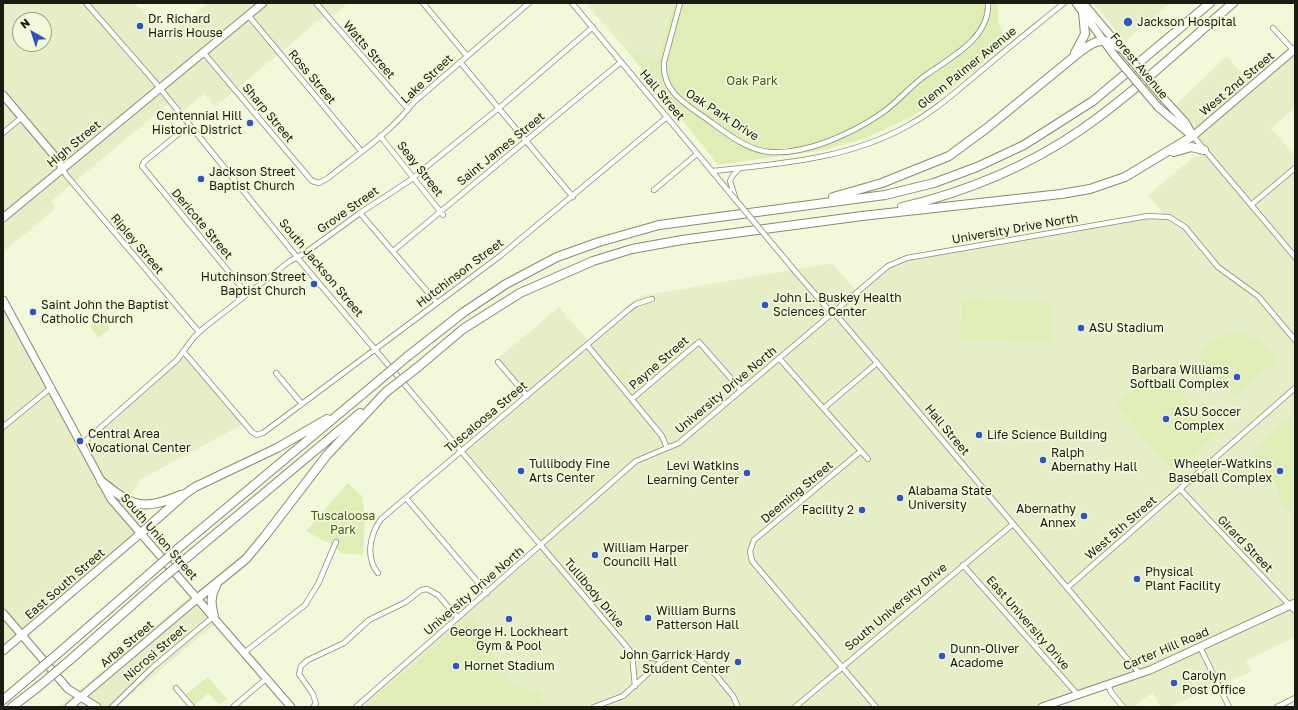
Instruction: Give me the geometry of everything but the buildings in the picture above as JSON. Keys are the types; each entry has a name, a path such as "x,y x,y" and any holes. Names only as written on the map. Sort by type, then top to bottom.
{"highway":[{"path":"3,700 148,574 408,356 464,312 506,284 557,257 599,242 659,225 885,195 934,183 977,167 1024,145 1093,101 1210,3"},
{"path":"862,216 926,201 974,186 1013,169 1050,149 1081,129 1115,104 1233,3"},
{"path":"1069,61 1078,50 1085,34 1082,12"},
{"path":"791,207 840,196 882,183 949,156 987,128 1091,44 1096,41 1103,41 1122,49"},
{"path":"12,707 70,660 189,556 463,329 520,293 593,261 632,249 682,240 862,216 1061,194 1090,189 1125,177 1193,136"},
{"path":"1156,158 1191,147 1204,150"},
{"path":"198,598 251,553 327,455 386,392"},
{"path":"102,481 125,499 142,505 160,503 185,494 225,472 277,448 353,403"},
{"path":"141,533 185,494"},
{"path":"214,616 211,601 212,593 217,583"}],"main road":[{"name":"High Street","path":"3,218 159,87 263,3"},
{"name":"Forest Avenue","path":"1076,3 1114,55 1158,107 1193,136"},
{"name":"Forest Avenue","path":"1083,3 1185,122 1193,136"},
{"name":"West 2nd Street","path":"1193,136 1294,51"},
{"path":"3,95 58,160 62,168"},
{"name":"South Union Street","path":"3,300 52,387 111,499 214,616 291,707"},
{"name":"East South Street","path":"3,650 141,533"},
{"name":"Arba Street","path":"69,707 198,598"},
{"name":"Carter Hill Road","path":"1042,707 1140,674 1292,604"},
{"path":"3,613 68,688 97,707"}],"street":[{"name":"South Jackson Street","path":"86,3 159,87 375,350 542,545"},
{"name":"Watts Street","path":"316,3 408,109"},
{"path":"423,3 467,56"},
{"name":"Lake Street","path":"319,183 380,136 414,102 529,3"},
{"name":"Hall Street","path":"572,3 795,271 832,313 839,318 1140,674"},
{"name":"Oak Park Drive","path":"680,3 664,62 667,84 678,99 745,145 771,152 787,151 822,144 882,113 914,84 962,50 970,42 985,21 988,3"},
{"name":"Glenn Palmer Avenue","path":"712,172 821,157 849,150 878,140 909,125 948,98 1064,3"},
{"name":"Ross Street","path":"248,16 361,151"},
{"name":"Grove Street","path":"82,444 177,360 199,332 247,294 298,257 413,178 499,108 593,27"},
{"path":"1273,28 1294,51"},
{"name":"Sharp Street","path":"203,52 312,181 319,183"},
{"path":"460,62 573,197"},
{"name":"Saint James Street","path":"393,251 442,214 621,62"},
{"path":"3,133 22,117"},
{"name":"Hutchinson Street","path":"183,351 252,432 257,435 263,433 500,256 573,197 667,117"},
{"name":"Dericote Street","path":"189,125 144,162 142,166 247,294"},
{"name":"Seay Street","path":"380,136 442,214"},
{"name":"Forest Avenue","path":"1193,136 1295,257"},
{"path":"654,190 697,154"},
{"name":"Ripley Street","path":"62,168 66,175 199,332"},
{"name":"Hall Street","path":"736,200 730,181 733,175 740,168"},
{"path":"1251,205 1295,168"},
{"path":"360,213 437,303"},
{"name":"University Drive North","path":"356,707 636,461 679,443 888,266 907,258 1150,215 1169,218 1185,227 1224,273 1258,296 1295,340"},
{"name":"Tuscaloosa Street","path":"378,573 371,563 372,533 381,519 636,304 652,299"},
{"name":"Payne Street","path":"632,399 699,342 741,390"},
{"path":"587,345 662,436 667,448"},
{"path":"779,358 868,459"},
{"path":"498,362 526,396"},
{"path":"824,408 877,363"},
{"path":"276,373 302,404"},
{"path":"3,427 52,387"},
{"name":"West 5th Street","path":"1067,588 1295,388"},
{"name":"Deeming Street","path":"842,666 752,561 750,551 754,540 861,451"},
{"name":"Girard Street","path":"1180,489 1292,604 1295,611"},
{"path":"406,498 487,593"},
{"name":"South University Drive","path":"795,707 1013,524"},
{"path":"245,652 305,605 318,584 336,542"},
{"name":"Tullibody Drive","path":"542,545 632,654"},
{"name":"East University Drive","path":"963,565 1078,695"},
{"path":"313,707 316,704 315,697 299,674 301,666 308,660 344,644 369,620 406,602 421,590 427,589 438,595 458,618"},
{"name":"Nicrosi Street","path":"112,707 152,668 214,616"},
{"path":"1200,647 1229,707"},
{"path":"635,686 632,654 663,660"},
{"path":"594,707 623,696 663,660 672,656 686,656 700,660 716,674 733,696 738,707"},
{"path":"842,666 876,707"},
{"path":"233,707 267,678"},
{"path":"1108,685 1123,707"},
{"path":"176,688 192,707"},
{"path":"1277,707 1295,698"}],"shaded area":[{"path":"3,3 134,3 168,35 208,3 348,3 333,16 329,12 215,107 204,94 178,115 168,104 51,201 56,208 3,252"},
{"path":"585,3 673,3 657,60 624,47"},
{"name":"Jackson Hospital","path":"1093,3 1171,3 1125,41"},
{"name":"Alabama State University","path":"1287,50 1295,59 1295,108 1271,128 1295,156 1295,637 1246,661 1251,672 1169,707 1160,707 1153,692 1133,707 1127,707 1108,682 1034,707 359,707 546,545 465,451 530,397 498,358 559,307 588,340 641,296 832,263 858,293 889,267 906,260 1150,217 1167,219 1148,195 1198,154 1164,116 1227,56 1249,82"},
{"path":"3,292 84,440 185,356 243,424 141,479 125,502 151,528 3,654"},
{"path":"191,596 215,624 116,707 59,707"}],"green space":[{"name":"Oak Park","path":"673,3 998,3 998,22 1008,42 950,90 913,116 866,138 824,150 718,165 624,47 657,60"},
{"path":"962,299 1052,302 1051,341 960,339"},
{"path":"103,315 110,329 98,338 90,326"},
{"name":"Barbara Williams Softball Complex","path":"1238,332 1250,336 1260,342 1269,350 1276,361 1237,394 1232,394 1198,356 1206,346 1215,340"},
{"name":"ASU Soccer Complex","path":"1158,367 1217,434 1174,472 1116,405"},
{"path":"622,369 626,369 628,370 628,378 622,379 619,376 619,372"},
{"name":"Wheeler-Watkins Baseball Complex","path":"1295,416 1295,518 1278,498 1278,488 1252,454 1283,421"},
{"name":"Tuscaloosa Park","path":"348,483 362,496 365,517 363,555 341,553 330,543 306,531"},
{"name":"Hornet Stadium","path":"470,616 496,650 492,653 507,679 534,695 534,693 540,690 542,694 538,697 554,707 366,707"},
{"path":"208,677 227,699 219,705 209,693 193,706 185,695"}],"place":[{"name":"Jackson Hospital","path":"1128,22"},
{"name":"Dr. Richard Harris House","path":"140,26"},
{"name":"Centennial Hill Historic District","path":"250,123"},
{"name":"Jackson Street Baptist Church","path":"201,179"},
{"name":"Hutchinson Street Baptist Church","path":"314,284"},
{"name":"John L. Buskey Health Sciences Center","path":"765,305"},
{"name":"Saint John the Baptist Catholic Church","path":"33,312"},
{"name":"ASU Stadium","path":"1081,328"},
{"name":"Barbara Williams Softball Complex","path":"1237,377"},
{"name":"ASU Soccer Complex","path":"1166,419"},
{"name":"Life Science Building","path":"979,435"},
{"name":"Central Area Vocational Center","path":"80,441"},
{"name":"Ralph Abernathy Hall","path":"1043,460"},
{"name":"Tullibody Fine Arts Center","path":"521,471"},
{"name":"Wheeler-Watkins Baseball Complex","path":"1280,471"},
{"name":"Levi Watkins Learning Center","path":"747,473"},
{"name":"Alabama State University","path":"900,498"},
{"name":"Facility 2","path":"862,510"},
{"name":"Abernathy Annex","path":"1084,516"},
{"name":"William Harper Councill Hall","path":"595,555"},
{"name":"Physical Plant Facility","path":"1137,579"},
{"name":"William Burns Patterson Hall","path":"648,618"},
{"name":"George H. Lockheart Gym & Pool","path":"509,619"},
{"name":"Dunn-Oliver Acadome","path":"942,656"},
{"name":"John Garrick Hardy Student Center","path":"738,662"},
{"name":"Hornet Stadium","path":"456,666"},
{"name":"Carolyn Post Office","path":"1174,683"}]}
